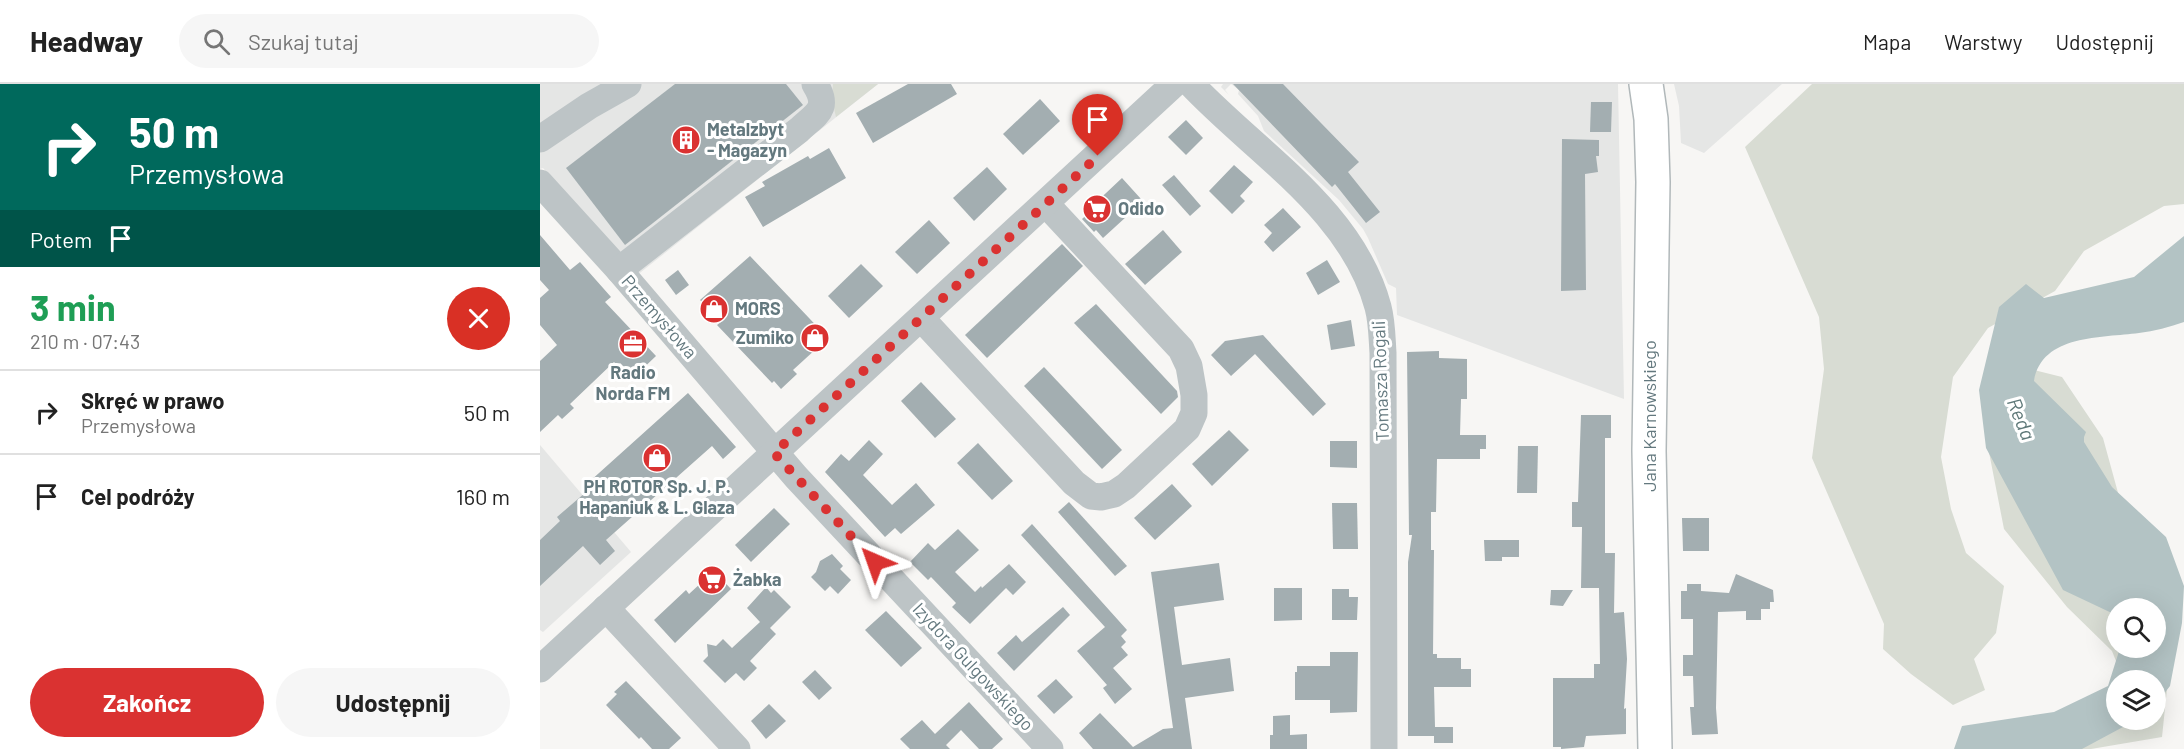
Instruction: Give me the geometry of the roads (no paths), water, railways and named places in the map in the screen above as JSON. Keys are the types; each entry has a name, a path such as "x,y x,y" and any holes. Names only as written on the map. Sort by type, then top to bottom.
{"main road":[{"name":"Jana Karnowskiego","path":"1646,84 1651,119 1653,182 1649,451 1655,749"}],"street":[{"path":"540,140 589,106 628,84"},
{"path":"619,270 799,130 821,109 823,102 815,84"},
{"path":"540,669 1173,86"},
{"name":"Tomasza Rogali","path":"1173,86 1282,170 1318,206 1342,233 1356,257 1378,307 1383,353 1384,749"},
{"name":"Przemysłowa","path":"540,183 619,270 774,453"},
{"path":"921,318 1074,483 1091,496 1101,497 1114,494 1126,486 1187,429 1194,413 1194,395 1189,366 1181,349 1046,204"},
{"name":"Izydora Gulgowskiego","path":"774,453 1050,749"},
{"path":"606,608 737,749"}],"water":[{"name":"Reda","path":"2184,236 2184,322 2150,331 2092,338 2061,346 2049,354 2039,366 2034,381 2086,432 2084,442 2112,487 2166,537 2184,586 2182,623 2170,686 2166,691 2166,670 2113,670 2117,658 2166,658 2166,598 2106,598 2106,610 2063,590 1986,448 1979,390 1999,307 2026,284 2044,298 2134,277"},
{"path":"2106,687 2106,730 2117,730 2082,749 1954,749 1962,726 2054,712"}],"place":[{"name":"Metalzbyt - Magazyn","path":"686,140"},
{"name":"Odido","path":"1097,209"},
{"name":"MORS","path":"714,309"},
{"name":"Zumiko","path":"815,338"},
{"name":"Radio Norda FM","path":"633,344"},
{"name":"PH ROTOR Sp. J. P. Hapaniuk & L. Glaza","path":"657,458"},
{"name":"Żabka","path":"712,580"}]}
